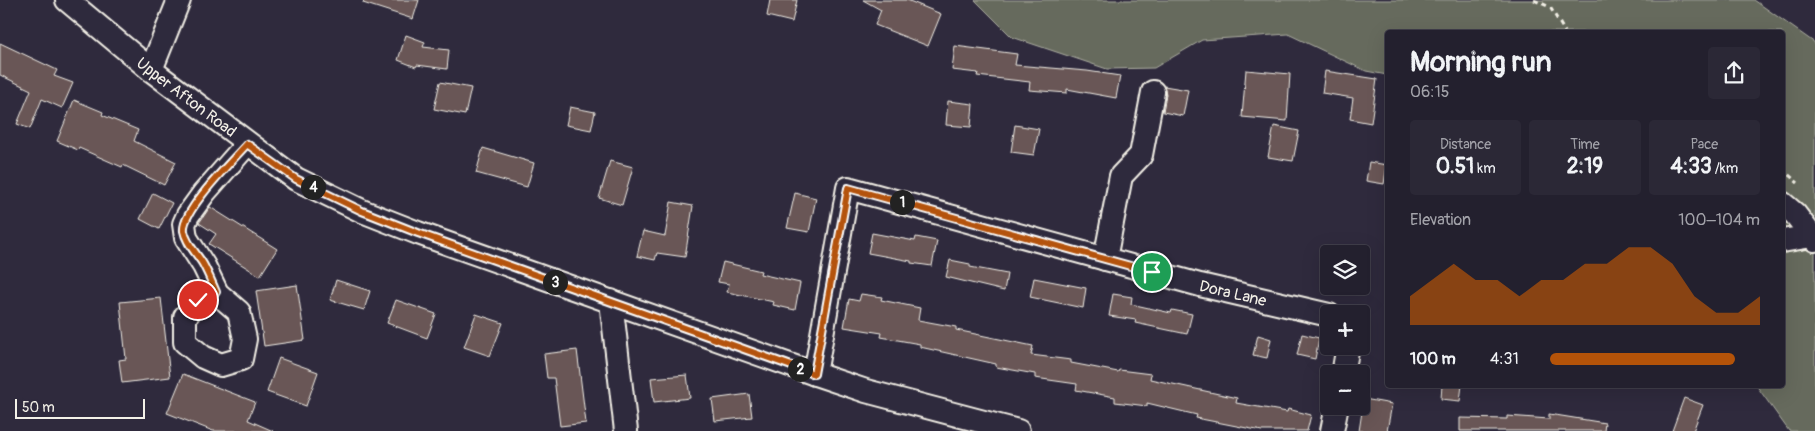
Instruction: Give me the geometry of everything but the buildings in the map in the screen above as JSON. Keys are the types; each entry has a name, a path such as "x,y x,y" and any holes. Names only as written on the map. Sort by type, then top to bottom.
{"street":[{"name":"Upper Afton Road","path":"67,0 151,70 247,144 296,179 362,211 418,233 814,374 866,391 1018,431"},
{"path":"151,70 179,0"},
{"path":"1105,259 1121,176 1141,155 1153,92"},
{"path":"216,292 204,266 186,238 184,224 188,215 204,193 247,144"},
{"name":"Dora Lane","path":"814,374 848,188 1200,285 1320,313"},
{"path":"1785,206 1814,238"},
{"path":"1785,241 1814,238"},
{"path":"611,301 626,431"},
{"path":"1332,431 1335,415"}],"path":[{"path":"1534,0 1550,7 1564,30"},
{"path":"1785,172 1798,184"}],"green space":[{"path":"975,0 1754,0 1815,43 1815,431 1789,431 1758,388 1785,388 1785,30 1385,30 1385,75 1366,71 1288,34 1202,40 1154,68 1107,69 1012,37"}],"route":[{"path":"198,300 216,292 204,266 186,238 184,224 188,215 204,193 247,144 296,179 362,211 418,233 814,374 848,188 1152,272"}]}
